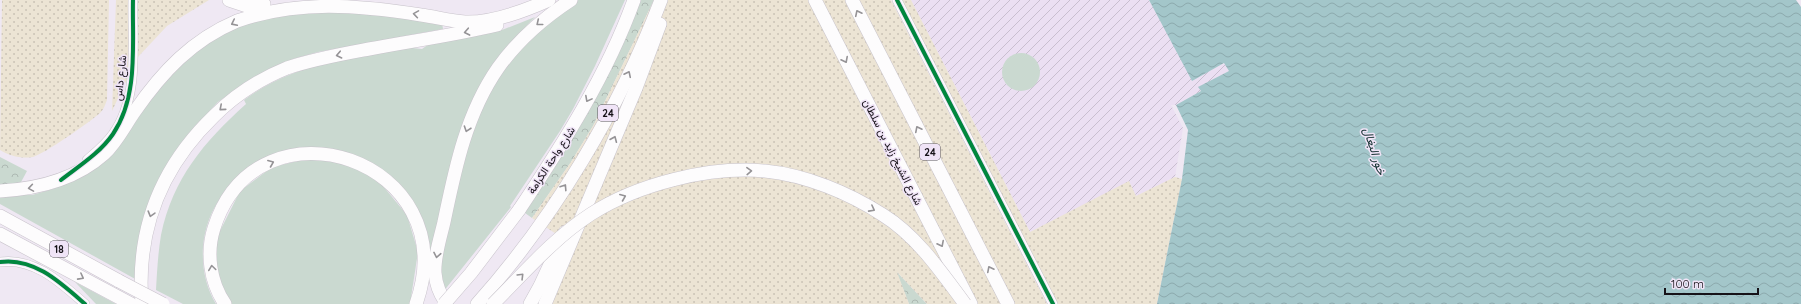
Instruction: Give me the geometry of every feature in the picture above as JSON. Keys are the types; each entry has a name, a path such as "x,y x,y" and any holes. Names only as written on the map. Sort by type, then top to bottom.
{"highway":[{"path":"229,0 239,5 252,6 286,0"},
{"path":"350,0 378,9"},
{"path":"0,191 34,188 61,180 92,164 117,140 157,80 183,54 216,32 257,12 293,5 344,4 466,22 503,16 526,10 549,0"},
{"path":"142,304 142,250 154,204 164,182 180,154 197,132 221,109 244,91 274,74 311,61 499,25 527,16 556,0"},
{"path":"447,304 437,284 435,261 453,178 471,118 489,83 516,44 541,21 571,0"},
{"name":"شارع واحة الكرامة","path":"444,304 471,273 518,210 573,126 602,71 634,0"},
{"name":"24","path":"477,304 504,272 543,220 598,132 639,50 661,0"},
{"path":"545,304 636,88 669,0"},
{"name":"شارع الشيخ زايد بن سلطان","path":"815,0 971,304"},
{"name":"24","path":"852,0 1008,304"},
{"path":"225,304 215,286 211,267 212,236 226,200 242,182 260,168 285,158 310,153 339,156 361,163 379,174 395,188 410,209 418,225 423,248 423,274 416,304"},
{"path":"530,304 590,180 604,162"},
{"path":"493,304 565,234 591,214 616,200 660,183 710,172 764,171 791,175 842,192 884,215 912,239 942,273 964,304"},
{"name":"18","path":"0,216 163,304"},
{"path":"0,224 54,254 81,261"},
{"name":"18","path":"0,234 131,304"}],"street":[{"name":"شارع داس","path":"61,180 88,160 106,142 113,134 125,112 130,94 132,66 133,0"},
{"path":"897,0 1053,304"},
{"path":"22,246 63,278 89,304"},
{"path":"0,262 23,262 38,269 55,279 85,304"}],"shaded area":[{"path":"911,0 1149,0 1192,80 1225,63 1229,71 1199,87 1201,91 1176,105 1171,105 1183,128 1175,177 1136,196 1129,182 1030,232"}],"green space":[{"path":"577,0 625,0 595,66 560,131 510,206 511,207 443,292 438,278 458,175 485,99 518,49"},
{"path":"637,0 654,0 593,126 571,162 532,218 518,208 574,129"},
{"path":"320,7 442,23 443,29 318,52 293,59 254,77 218,102 190,132 172,157 137,280 0,204 0,195 32,195 53,189 72,181 118,148 155,93 189,56 222,34 248,23"},
{"path":"535,17 515,38 491,69 430,262 428,244 423,226 406,194 394,181 380,169 365,160 340,151 317,148 302,152 278,165 240,180 231,186 221,198 212,212 207,227 203,258 209,290 216,304 183,304 156,290 161,235 173,196 192,162 217,132 246,104 244,100 263,87 284,77 325,63 414,46 413,48 422,49 429,44 502,30"},
{"path":"1017,53 1025,53 1035,58 1039,65 1039,79 1035,86 1025,91 1017,91 1007,86 1005,83 1002,76 1002,68 1007,58 1010,56"},
{"path":"0,157 27,171 20,184 0,184"},
{"path":"306,159 345,163 378,180 407,215 418,252 410,304 230,304 223,290 216,264 217,237 240,191 268,170 277,166"},
{"path":"896,271 926,303 927,304 909,304"},
{"path":"75,282 116,304 96,304"}],"sand":[{"path":"2,0 109,0 107,100 104,107 100,113 77,130 39,155 33,157 24,158 8,154 0,150"},
{"path":"116,0 209,0 167,26 137,58 112,111"},
{"path":"654,0 891,0 1047,304 927,304 897,272 909,304 552,304 573,245 532,218 571,162 593,126"},
{"path":"900,0 911,0 1030,232 1129,181 1136,196 1175,177 1182,179 1157,304 1058,304"}],"water":[{"name":"خور البغال","path":"1149,0 1796,0 1801,7 1801,304 1157,304 1182,179 1188,130 1176,105 1201,91 1198,87 1229,71 1224,63 1192,81"}],"cycle path":[{"path":"61,180 89,159 108,141 121,119 127,103 132,69 133,0"},
{"path":"897,0 1053,304"},
{"path":"0,262 12,262 36,268 57,280 85,304"}]}
